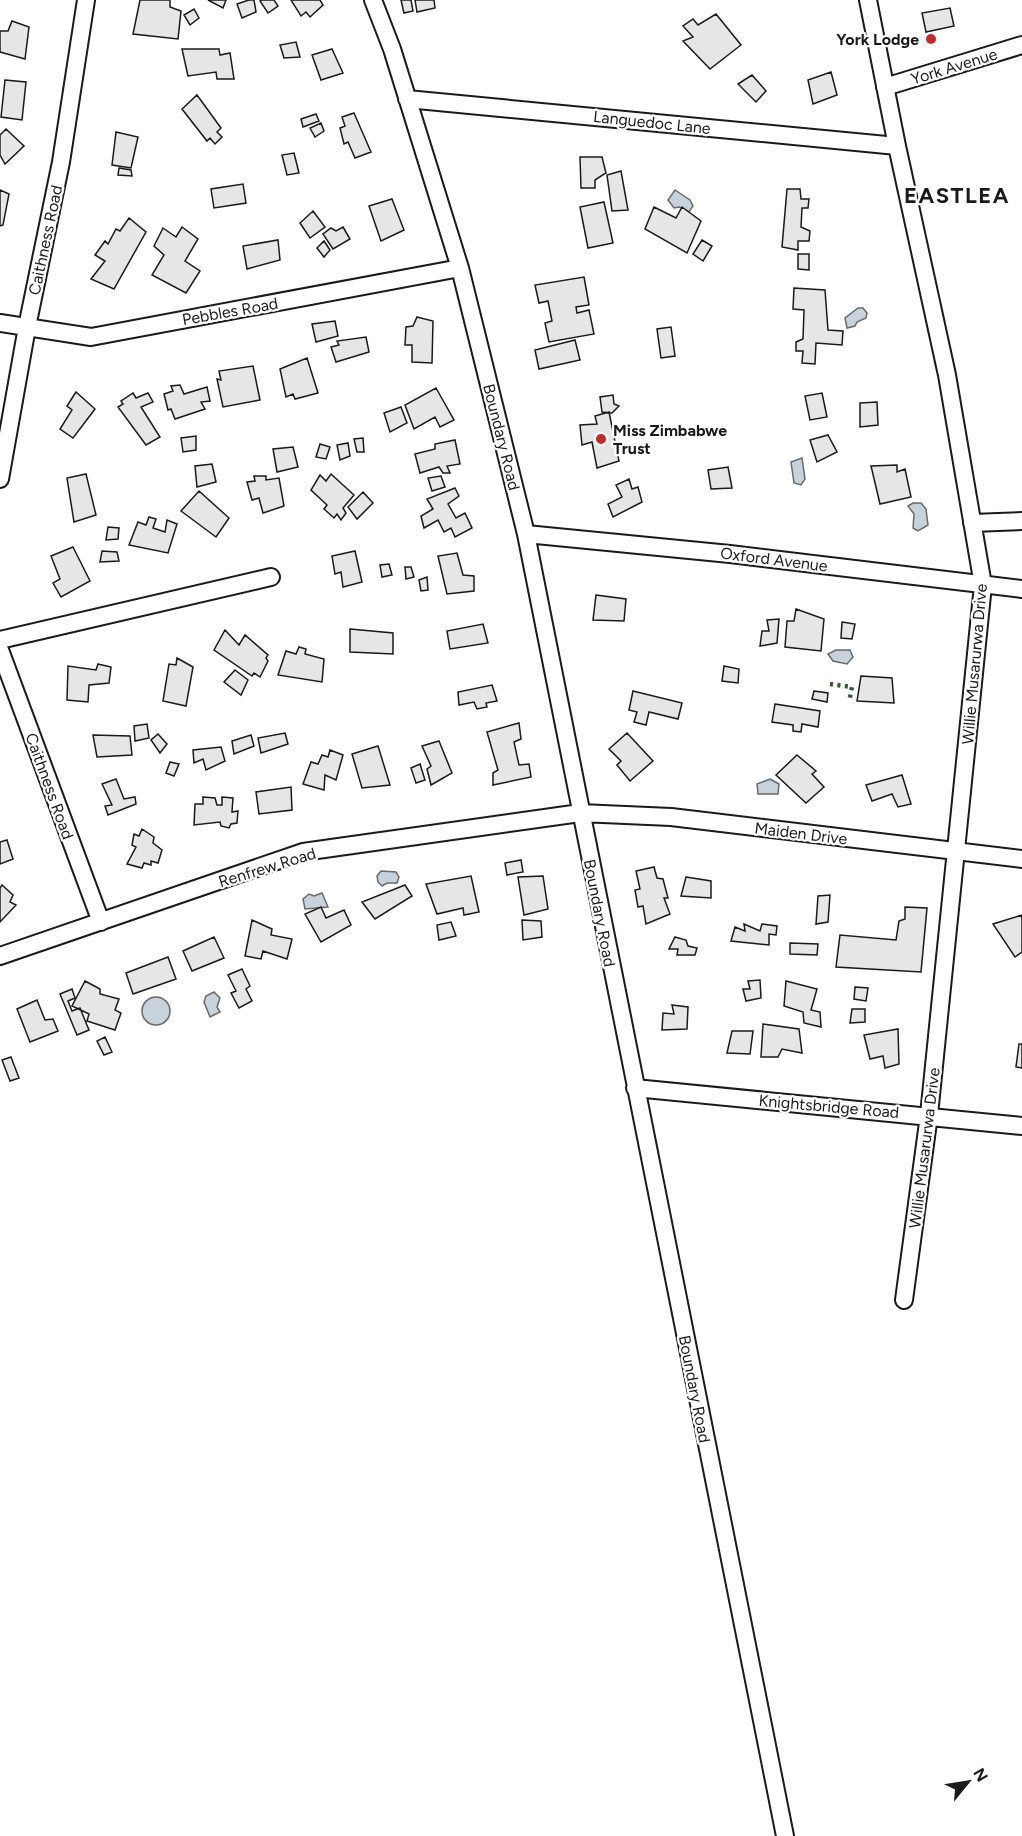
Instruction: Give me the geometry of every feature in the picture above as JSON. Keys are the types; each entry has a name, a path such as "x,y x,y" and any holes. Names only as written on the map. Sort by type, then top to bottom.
{"street":[{"name":"Caithness Road","path":"0,479 27,327 61,162 86,0"},
{"name":"Boundary Road","path":"373,0 392,49 460,268 526,534 785,1836"},
{"name":"Willie Musarurwa Drive","path":"868,0 947,375 983,585 930,1115 904,1300"},
{"name":"York Avenue","path":"885,87 1022,45"},
{"name":"Languedoc Lane","path":"407,99 897,146"},
{"name":"Pebbles Road","path":"0,323 57,333 91,336 460,268"},
{"path":"972,524 1022,520"},
{"name":"Oxford Avenue","path":"526,534 730,554 1022,589"},
{"path":"0,640 271,577"},
{"name":"Caithness Road","path":"0,650 100,922"},
{"name":"Maiden Drive","path":"580,813 671,817 1022,859"},
{"name":"Renfrew Road","path":"0,956 303,852 580,813"},
{"name":"Knightsbridge Road","path":"635,1088 930,1115 1022,1126"}],"shaded area":[{"path":"675,190 690,200 693,206 689,212 679,207 674,208 668,200"},
{"path":"858,308 863,308 867,313 866,318 857,322 855,326 847,328 845,318"},
{"path":"802,458 805,479 801,485 794,483 791,462"},
{"path":"921,503 926,509 928,525 918,531 913,528 914,514 908,506"},
{"path":"836,650 850,650 853,657 847,664 833,661 828,654"},
{"path":"770,779 779,784 778,794 758,794 757,784"},
{"path":"381,871 396,872 399,877 397,883 387,883 382,886 377,876"},
{"path":"322,893 328,907 305,909 303,899 309,894 314,896"},
{"path":"214,992 220,998 217,1007 220,1012 210,1017 204,1002 206,996"},
{"path":"156,997 166,1001 170,1011 166,1021 156,1025 146,1021 142,1011 146,1001"}],"building":[{"path":"140,0 170,0 170,7 181,11 178,39 133,34"},
{"path":"208,0 226,0 223,8"},
{"path":"254,0 256,12 242,18 237,4"},
{"path":"274,0 278,6 268,13 260,1"},
{"path":"291,0 320,0 323,5 310,17 306,12 301,16"},
{"path":"401,0 411,0 413,11 404,13"},
{"path":"415,0 434,0 435,8 417,12"},
{"path":"950,8 954,26 926,32 922,13"},
{"path":"194,9 199,18 190,25 184,15"},
{"path":"716,14 741,45 710,69 683,41 693,37 683,26 693,19 698,25"},
{"path":"12,21 29,27 25,59 0,52 0,31 8,31"},
{"path":"296,42 300,57 284,58 280,45"},
{"path":"182,49 219,49 220,55 230,53 234,79 217,79 216,72 188,76"},
{"path":"332,49 343,73 321,80 312,55"},
{"path":"831,72 837,95 813,104 808,80"},
{"path":"752,75 766,91 756,102 738,84"},
{"path":"5,80 26,82 22,120 1,117"},
{"path":"197,95 221,128 217,132 222,137 215,144 210,138 207,141 182,109"},
{"path":"354,113 371,152 355,158 348,142 344,144 340,128 345,126 342,117"},
{"path":"316,114 319,121 303,127 301,119"},
{"path":"321,123 324,131 315,137 310,128"},
{"path":"6,129 24,146 5,164 0,155 0,135"},
{"path":"116,132 138,137 131,168 112,165"},
{"path":"294,153 299,173 287,175 282,155"},
{"path":"580,157 602,157 606,173 595,180 595,188 581,188"},
{"path":"119,168 131,170 132,176 118,175"},
{"path":"621,171 628,210 612,211 607,175"},
{"path":"243,184 246,203 214,208 211,189"},
{"path":"787,189 800,189 801,199 809,199 808,208 802,208 801,227 810,231 809,241 798,241 798,250 782,247"},
{"path":"0,190 9,194 3,225 0,226"},
{"path":"392,199 404,230 381,241 369,206"},
{"path":"604,202 613,243 588,248 580,207"},
{"path":"654,207 676,218 682,207 701,221 687,253 645,229"},
{"path":"313,211 325,227 310,238 300,223"},
{"path":"129,218 146,232 114,289 91,279 105,261 95,255 105,241 108,244 116,229 120,231"},
{"path":"182,227 198,239 185,261 200,271 186,293 152,275 164,255 154,246 163,228 176,237"},
{"path":"343,227 350,239 333,249 323,234 331,228 336,231"},
{"path":"278,240 280,260 247,269 243,246"},
{"path":"702,240 712,246 703,261 693,254"},
{"path":"324,241 330,250 324,257 317,248"},
{"path":"798,254 809,254 809,270 798,269"},
{"path":"584,277 589,305 576,307 577,313 589,310 594,334 549,342 545,323 552,321 548,301 539,303 535,285"},
{"path":"794,288 825,290 828,330 843,331 842,345 816,343 815,364 802,363 803,351 796,351 796,342 803,339 804,310 793,309"},
{"path":"417,317 433,321 432,363 412,362 412,345 405,345 406,327 413,326"},
{"path":"335,321 338,336 316,342 312,324"},
{"path":"671,327 675,356 661,358 657,329"},
{"path":"366,337 369,352 336,362 331,347 339,345 337,341"},
{"path":"575,340 580,360 539,369 535,350"},
{"path":"307,358 318,393 295,399 293,394 286,397 280,369"},
{"path":"253,366 260,400 223,407 217,379 221,380 219,371"},
{"path":"180,385 184,394 207,387 210,401 201,402 205,409 175,419 171,409 168,410 164,394 173,391 171,386"},
{"path":"436,388 454,420 440,427 435,417 414,429 405,405"},
{"path":"76,392 95,409 73,438 60,429 72,410 67,406"},
{"path":"133,393 136,398 148,393 153,402 141,407 160,437 146,445 118,407 123,404 121,401"},
{"path":"822,393 827,417 810,420 805,396"},
{"path":"613,395 614,404 619,406 612,413 602,412 600,397"},
{"path":"877,402 878,425 860,427 860,403"},
{"path":"401,407 407,423 390,432 384,413"},
{"path":"609,412 619,461 597,468 592,442 582,445 580,425 597,424 595,416"},
{"path":"828,435 837,452 817,462 810,440"},
{"path":"196,436 196,450 183,452 181,438"},
{"path":"363,438 364,452 357,452 354,439"},
{"path":"455,440 460,464 447,466 450,473 443,473 439,467 420,473 415,454 435,449 435,444"},
{"path":"348,443 350,456 340,460 337,445"},
{"path":"320,444 330,447 326,459 316,457"},
{"path":"293,447 298,467 277,472 273,449"},
{"path":"212,464 216,482 197,487 195,466"},
{"path":"897,465 897,472 905,469 911,497 880,504 871,466"},
{"path":"728,467 732,488 711,489 708,470"},
{"path":"86,474 96,515 74,522 67,478"},
{"path":"331,474 354,495 343,508 346,513 341,520 337,514 334,518 324,509 327,505 311,490 320,475 326,481"},
{"path":"254,476 266,476 266,480 279,478 284,506 263,513 259,498 252,500 247,482 255,481"},
{"path":"441,476 445,487 432,491 428,478"},
{"path":"629,479 632,489 638,487 642,502 613,517 608,504 622,497 616,485"},
{"path":"455,488 459,496 448,504 456,518 465,513 472,528 455,537 451,528 444,532 438,520 424,528 421,516 433,509 427,499"},
{"path":"199,491 229,518 216,537 181,511"},
{"path":"363,492 373,503 357,519 348,507"},
{"path":"149,517 156,519 153,528 165,532 167,520 177,524 168,553 129,545 138,522 146,525"},
{"path":"108,527 119,528 118,539 106,540"},
{"path":"73,547 90,581 61,597 53,583 60,579 51,556"},
{"path":"102,551 117,552 119,561 100,562"},
{"path":"355,551 362,582 343,587 341,572 335,574 332,556"},
{"path":"457,553 463,575 474,576 474,591 447,594 438,556"},
{"path":"389,564 392,575 382,577 380,565"},
{"path":"405,567 411,567 414,577 406,579"},
{"path":"427,577 428,590 421,591 419,580"},
{"path":"596,595 626,599 624,621 593,620"},
{"path":"796,609 824,619 821,651 785,647 787,621 794,621"},
{"path":"779,619 777,643 760,646 762,631 769,631 767,620"},
{"path":"842,622 855,624 852,639 841,638"},
{"path":"483,624 488,643 450,649 447,631"},
{"path":"350,629 393,633 393,654 350,652"},
{"path":"225,630 239,645 245,635 268,655 266,658 268,661 260,677 254,673 252,676 214,650"},
{"path":"299,647 306,649 305,654 324,659 322,682 278,675 286,651 296,654"},
{"path":"177,658 193,667 186,706 163,701 169,664 176,665"},
{"path":"98,664 111,667 109,683 89,685 88,702 67,700 68,666 96,670"},
{"path":"724,666 739,669 738,683 722,681"},
{"path":"235,670 248,680 241,695 224,682"},
{"path":"861,676 892,678 894,703 857,701"},
{"path":"492,685 497,701 486,703 487,707 477,709 474,702 459,705 458,692"},
{"path":"633,691 682,703 678,719 649,712 646,725 634,722 637,712 629,710"},
{"path":"814,691 828,693 827,702 812,699"},
{"path":"775,704 820,711 818,727 802,724 801,732 793,731 793,725 772,722"},
{"path":"519,723 521,739 514,742 519,765 529,764 531,777 493,785 493,773 498,770 487,732"},
{"path":"147,724 149,738 135,741 134,726"},
{"path":"285,733 288,744 261,753 258,738"},
{"path":"627,733 653,761 630,781 617,765 621,761 609,749"},
{"path":"158,734 167,744 160,753 151,740"},
{"path":"93,735 130,736 132,755 97,757"},
{"path":"251,735 254,746 234,754 232,741"},
{"path":"439,741 452,773 431,785 427,769 431,766 422,746"},
{"path":"378,746 390,785 362,788 352,754"},
{"path":"221,747 225,761 206,770 203,759 194,763 193,750"},
{"path":"330,750 343,755 336,780 325,775 324,790 303,784 311,762 318,764 322,755 328,757"},
{"path":"797,755 816,771 812,774 824,787 806,803 776,775"},
{"path":"170,762 179,764 174,776 166,773"},
{"path":"420,764 425,780 416,783 411,768"},
{"path":"902,775 911,804 898,807 892,794 872,801 866,785"},
{"path":"116,779 124,799 135,797 136,804 108,815 105,806 112,805 102,784"},
{"path":"291,787 292,810 259,814 256,792"},
{"path":"203,797 215,798 217,805 222,805 222,797 233,798 232,812 238,811 237,823 231,824 229,828 221,826 220,822 194,825 195,804 203,804"},
{"path":"142,829 154,837 153,843 162,850 158,863 151,861 151,865 144,863 142,868 127,864 136,847 132,845 134,834 139,836"},
{"path":"7,840 13,859 0,864 0,842"},
{"path":"521,860 523,872 507,875 505,863"},
{"path":"654,867 657,878 663,879 668,898 664,898 670,914 646,924 643,906 638,907 635,890 640,889 636,871"},
{"path":"471,876 479,912 464,915 463,908 437,914 426,884"},
{"path":"543,876 548,909 524,915 518,877"},
{"path":"686,877 711,881 711,898 681,896"},
{"path":"2,885 13,895 10,902 16,905 0,922 0,888"},
{"path":"405,885 412,896 375,919 362,902"},
{"path":"830,895 828,922 816,924 818,896"},
{"path":"321,907 326,918 344,910 351,925 321,942 305,914"},
{"path":"905,907 927,908 921,972 836,967 840,935 896,940 899,921 905,919"},
{"path":"1022,915 1022,952 1015,957 993,924"},
{"path":"252,920 272,929 271,935 292,939 287,959 263,951 261,959 245,956"},
{"path":"522,920 541,921 542,937 523,940"},
{"path":"451,922 456,936 439,940 437,925"},
{"path":"744,924 760,931 762,924 777,926 776,935 769,934 769,945 731,941 735,927 745,931"},
{"path":"214,937 224,958 192,971 183,951"},
{"path":"675,937 686,940 688,946 697,948 695,955 677,955 678,949 669,949"},
{"path":"790,943 818,944 817,955 790,954"},
{"path":"168,957 176,979 133,994 126,973"},
{"path":"242,969 250,986 246,989 252,1001 239,1008 231,993 236,991 228,975"},
{"path":"760,980 761,998 746,1001 743,989 750,989 748,981"},
{"path":"85,981 100,989 100,994 119,999 115,1010 121,1013 115,1030 87,1021 89,1014 72,1006"},
{"path":"786,981 817,989 811,1010 820,1012 821,1027 804,1023 803,1012 784,1006"},
{"path":"855,987 868,988 866,1001 854,999"},
{"path":"72,989 75,998 68,1001 72,1011 80,1008 89,1030 77,1035 60,994"},
{"path":"37,1000 45,1020 53,1019 58,1031 30,1042 17,1009"},
{"path":"672,1005 688,1007 687,1029 662,1030 663,1013 674,1014"},
{"path":"852,1009 865,1009 865,1022 850,1023"},
{"path":"763,1024 799,1029 802,1053 782,1049 778,1057 761,1057"},
{"path":"898,1029 899,1064 885,1068 883,1056 870,1059 864,1035"},
{"path":"732,1031 753,1031 750,1054 727,1053"},
{"path":"105,1037 112,1052 104,1055 97,1041"},
{"path":"1019,1044 1022,1044 1022,1068 1016,1067"},
{"path":"11,1057 19,1078 10,1081 2,1060"}],"hedge":[{"path":"830,684 852,687 849,702"}],"place":[{"name":"York Lodge","path":"931,39"},
{"name":"Miss Zimbabwe Trust","path":"601,439"}],"district":[{"name":"EASTLEA","path":"957,195"}]}
